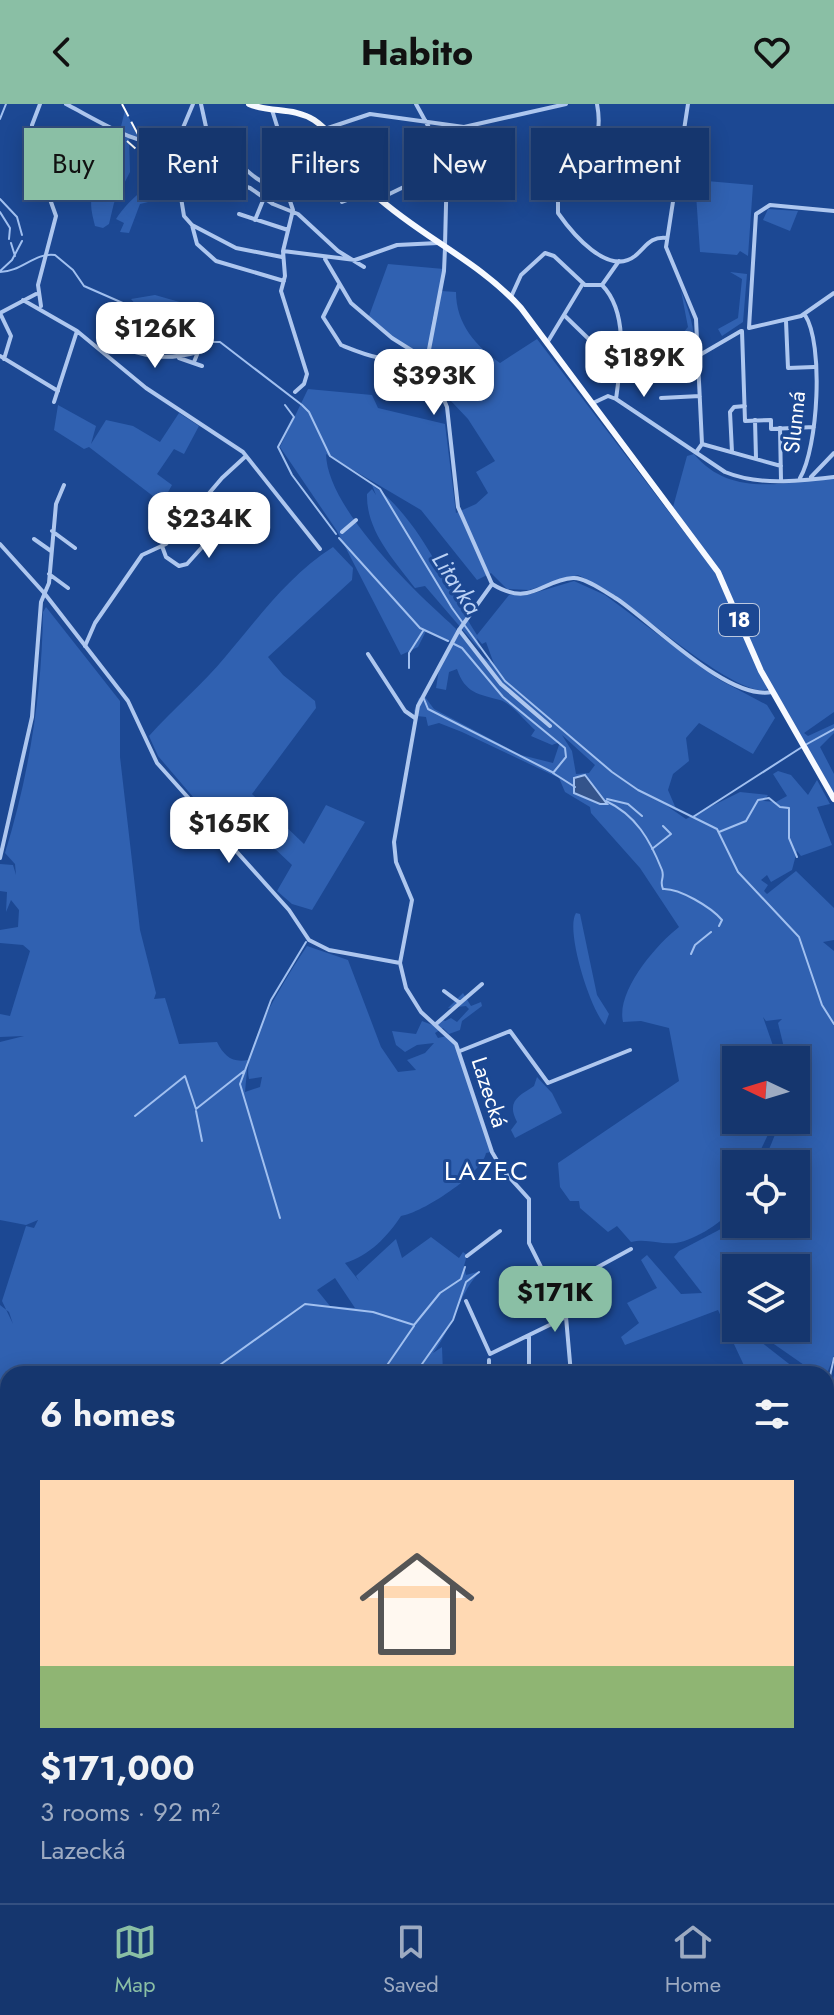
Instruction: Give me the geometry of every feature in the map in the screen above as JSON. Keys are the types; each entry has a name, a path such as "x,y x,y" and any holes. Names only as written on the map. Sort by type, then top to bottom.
{"main road":[{"name":"18","path":"249,104 272,110 292,107 324,128"},
{"name":"18","path":"380,200 511,297 668,502 718,572 772,692 834,799"}],"street":[{"path":"40,104 32,125 32,149 55,209 55,222 37,292 42,308"},
{"path":"66,104 139,138"},
{"path":"184,128 193,104"},
{"path":"201,104 206,128"},
{"path":"388,195 403,189 434,165 439,148 416,104"},
{"path":"328,128 370,114 448,126 474,125 566,104"},
{"path":"597,104 597,139 584,160 560,184 556,207 561,218 596,253 619,261"},
{"path":"683,128 688,104"},
{"path":"272,110 278,128"},
{"path":"448,126 442,244 444,271 427,360 447,407 458,507 492,584 514,593 537,591 573,578 580,579 615,598 720,675 754,693 772,692"},
{"path":"181,200 184,216 192,225 203,253 216,261 284,281"},
{"path":"255,220 263,200"},
{"path":"268,200 293,212 338,251 364,267"},
{"path":"288,200 293,212 282,257 284,281 281,291 307,374 304,384 295,392"},
{"path":"342,202 347,200"},
{"path":"672,200 667,238 670,263 696,319 702,444 697,451"},
{"path":"749,328 756,214 770,205 834,211"},
{"path":"239,214 288,230"},
{"path":"192,225 236,248 282,257"},
{"path":"602,285 619,261 635,255 651,240 667,238"},
{"path":"283,251 325,259 355,260 397,245 442,244"},
{"path":"511,297 521,275 545,253 554,256 582,285 602,285"},
{"path":"325,259 339,285 358,309 427,360"},
{"path":"339,285 323,317 341,345 393,360 404,359 413,352"},
{"path":"547,343 582,285"},
{"path":"602,285 617,304 619,352 616,399"},
{"path":"37,292 0,313 11,336 2,357 58,391"},
{"path":"698,356 749,328 805,315 834,293"},
{"path":"23,300 42,308 104,349 139,383 246,456 320,549"},
{"name":"Slunná","path":"800,478 814,427 813,332 805,315"},
{"path":"565,316 598,348 619,352"},
{"name":"Slunná","path":"786,320 788,368 814,367"},
{"path":"54,402 77,331"},
{"path":"742,331 745,421 771,420 771,429 814,427"},
{"path":"104,349 114,345 137,355 176,358 202,366"},
{"path":"176,358 199,349 194,362"},
{"path":"592,403 604,396 616,399 725,472 741,479 834,477"},
{"path":"661,398 700,396"},
{"path":"732,452 730,412 734,407 745,406"},
{"path":"755,420 756,459"},
{"path":"780,428 781,480"},
{"path":"702,444 781,466"},
{"path":"811,477 834,453"},
{"path":"85,646 95,623 142,555 162,546 246,456"},
{"path":"0,858 32,717 39,657 40,605 49,574 56,504 64,485"},
{"path":"199,507 222,525"},
{"path":"162,546 166,557 185,566 236,508"},
{"path":"342,532 356,520"},
{"path":"52,531 75,548"},
{"path":"34,539 51,551"},
{"path":"0,544 45,594 128,701 157,763 289,910 306,937 329,950 400,963 412,900 396,862 394,842 415,718 421,696 460,628 492,584"},
{"path":"49,574 68,588"},
{"path":"460,628 501,684 550,726"},
{"path":"368,654 405,711 415,718"},
{"name":"Lazecká","path":"400,963 411,998 460,1051 492,1152 502,1169 529,1199 529,1243 566,1317 570,1366"},
{"path":"436,1024 482,984"},
{"path":"444,991 460,1003"},
{"path":"460,1051 510,1031 548,1083 630,1050"},
{"path":"467,1256 500,1231"},
{"path":"554,1291 631,1249"},
{"path":"466,1301 490,1354 566,1317"},
{"path":"529,1336 529,1366"},
{"path":"489,1360 489,1366"}],"shaded area":[{"path":"125,110 139,139 129,139 130,172 123,186 123,128"},
{"path":"709,181 753,185 748,256 740,251 737,255 700,252 696,200 709,200"},
{"path":"139,194 139,200 156,200 140,204 129,233 120,232 124,223 116,219"},
{"path":"92,200 116,200 109,224 103,228 95,226"},
{"path":"768,209 798,211 790,231 763,220"},
{"path":"388,264 444,269 431,326 441,291 456,292 460,314 469,333 500,363 537,339 714,571 768,689 755,689 715,670 612,594 578,575 529,590 507,589 491,573 477,580 421,510 326,454 330,475 340,498 355,522 394,568 475,650 494,664 486,642 482,644 477,638 480,650 425,586 415,588 390,556 371,520 367,494 372,489 376,495 372,485 405,516 418,534 477,635 509,595 531,594 574,581 605,595 718,679 767,705 775,718 753,754 699,723 686,738 689,761 673,774 668,790 677,811 667,806 686,819 740,792 768,795 764,801 776,802 787,796 773,774 778,771 791,775 808,795 817,780 830,804 817,807 832,845 801,856 797,851 792,870 771,882 767,875 761,880 768,885 764,891 767,894 796,871 834,908 834,940 823,942 834,951 834,1356 830,1366 806,1366 771,1342 810,1342 810,1254 722,1254 722,1319 718,1310 625,1345 621,1337 639,1323 627,1303 657,1288 641,1260 647,1255 681,1294 702,1293 674,1257 679,1251 722,1228 722,1238 810,1238 810,1150 769,1150 775,1134 810,1134 810,1046 784,1046 778,1023 782,1019 766,1021 763,1017 773,1046 722,1046 722,1134 768,1134 761,1150 722,1150 722,1220 718,1223 701,1234 676,1243 631,1242 617,1226 608,1232 580,1208 579,1201 570,1201 560,1187 558,1163 679,1081 669,1028 641,1021 623,1022 622,1010 640,970 679,927 640,868 591,813 590,807 565,792 559,778 462,732 439,723 428,726 426,717 417,716 414,711 419,698 425,697 434,709 521,755 553,763 560,742 552,745 531,736 535,730 514,709 468,688 457,669 449,672 446,690 436,688 440,663 451,642 426,631 418,647 401,655 337,531 280,447 308,389 372,395 378,408 445,424 456,513 476,504 488,493 476,472 495,461 468,419 451,401 469,389 449,355 429,367 427,360 392,338 369,316","holes":["562,735 595,765 589,773 576,774 572,751"]},
{"path":"730,272 747,274 743,322 722,336 718,329 738,318 742,279"},
{"path":"681,291 693,332 690,355 678,352 677,340 688,327"},
{"path":"155,295 190,305 200,313 198,336 185,340 167,330 168,320 161,312 143,313 131,299"},
{"path":"58,405 96,426 91,444 106,420 133,426 160,442 179,413 199,426 184,454 174,449 157,474 172,485 162,503 89,447 84,449 54,430"},
{"path":"694,454 708,468 741,482 778,484 834,477 834,712 804,733 808,736 834,724 834,733 820,747 834,774 834,794 765,673 720,572 673,507 687,456"},
{"path":"333,547 353,568 352,580 268,657 283,675 315,701 316,708 252,794 304,844 326,805 365,822 312,910 292,904 277,891 292,865 237,813 223,832 158,756 149,736 217,667 288,584"},
{"path":"46,607 120,701 120,757 140,930 156,993 154,999 165,998 179,1044 217,1042 229,1057 248,1060 245,1092 260,1087 262,1077 249,1079 252,1049 268,1011 307,946 348,960 381,1047 398,1072 416,1070 407,1060 425,1053 434,1043 417,1045 405,1052 396,1045 392,1031 416,1034 422,1021 435,1026 441,1019 451,1018 457,1022 469,1009 466,1006 448,1008 463,993 471,1006 481,1002 482,1006 462,1021 460,1030 449,1034 443,1028 435,1033 438,1038 447,1036 456,1047 491,1152 486,1153 474,1171 450,1191 423,1208 401,1216 377,1244 362,1256 345,1263 359,1281 356,1276 396,1239 402,1258 431,1237 459,1258 463,1252 467,1255 464,1266 466,1275 481,1271 467,1288 433,1353 442,1347 443,1366 0,1366 0,1305 6,1310 2,1301 26,1226 34,1228 38,1220 26,1225 0,1220 0,1042 24,1036 0,1037 0,1014 10,1016 30,951 23,945 0,943 0,930 18,927 19,910 11,900 6,912 7,892 0,891 0,864 13,865 16,875 15,864 5,853 33,734 43,612","holes":["335,1278 355,1308 330,1306 317,1290"]},
{"path":"585,775 607,804 574,793 574,778"},
{"path":"576,913 580,914 597,995 609,1014 605,1025 593,1003 576,952 573,922"},
{"path":"537,1077 552,1093 562,1113 515,1138 511,1130 517,1122 514,1104 519,1096 534,1086"},
{"path":"733,1342 761,1342 792,1366 744,1366"}],"waterway":[{"path":"0,119 6,104"},
{"path":"0,199 17,217 22,235"},
{"path":"0,212 10,228 9,239"},
{"path":"0,271 12,260 22,241"},
{"path":"11,243 15,256"},
{"name":"Litavka","path":"0,272 15,269 41,256 55,255 73,270 84,286 125,304 170,346 181,348 204,342 220,342 302,405 309,412 330,456 380,489 452,608 505,681 612,772 638,790 717,829 738,872 799,937 822,1005 834,1024"},
{"path":"285,405 294,417 278,447 292,475 336,534"},
{"path":"339,538 420,628 448,641"},
{"path":"409,668 409,653 423,631"},
{"path":"454,644 462,648 503,697 565,748 566,757 553,773 575,787"},
{"path":"424,699 428,709 552,772"},
{"path":"807,744 834,729"},
{"path":"693,817 802,747"},
{"path":"719,832 746,821 758,800 769,798 780,807 789,808 789,838 797,857"},
{"path":"607,799 628,804 642,816"},
{"path":"606,801 626,813 647,839 662,870 663,889 686,895 703,904 722,920 719,926"},
{"path":"652,849 671,834 663,826"},
{"path":"691,954 695,945 711,932"},
{"path":"280,1218 240,1084 271,1000 306,942"},
{"path":"135,1116 185,1076 196,1109 244,1071"},
{"path":"196,1111 202,1141"},
{"path":"218,1366 305,1304 373,1312 414,1325 440,1293 461,1279 465,1267"},
{"path":"421,1366 453,1320 466,1282 479,1272"},
{"path":"386,1366 414,1326"},
{"path":"832,1366 834,1358"}],"railway":[{"path":"122,104 145,148 137,150 127,141"}],"district":[{"name":"LAZEC","path":"487,1171"}]}
